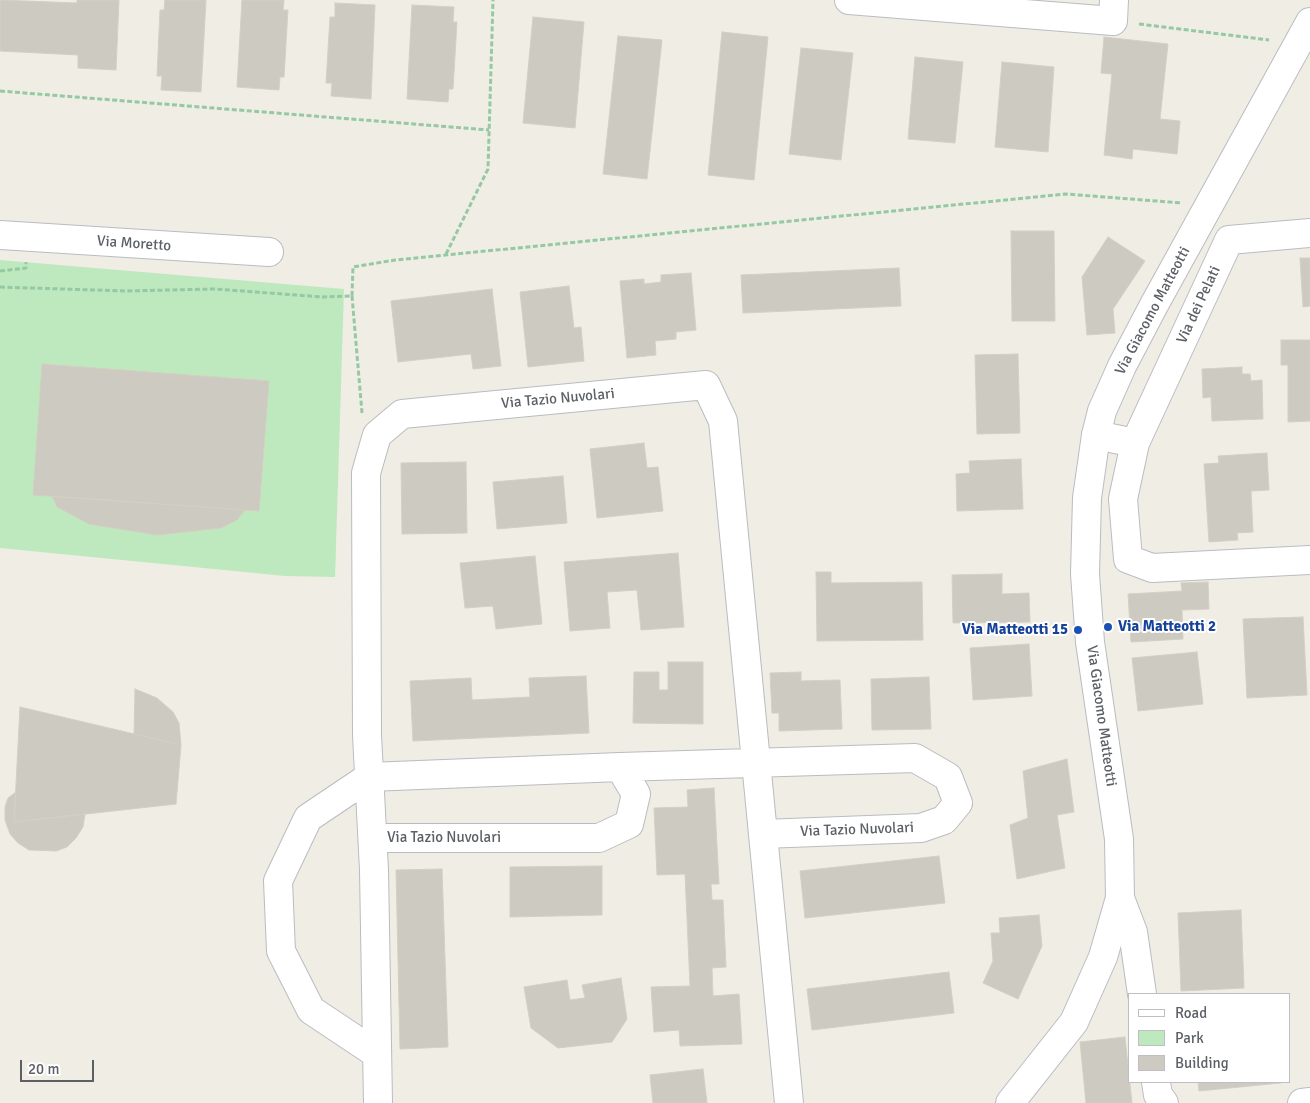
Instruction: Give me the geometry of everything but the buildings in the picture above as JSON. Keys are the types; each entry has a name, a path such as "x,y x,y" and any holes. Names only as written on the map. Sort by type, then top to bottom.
{"street":[{"path":"849,0 1077,17 1114,11"},
{"name":"Via Giacomo Matteotti","path":"1010,1103 1074,1022 1103,958 1120,898 1119,839 1090,642 1084,574 1087,498 1096,435 1102,411 1122,366 1307,31"},
{"name":"Via dei Pelati","path":"1310,233 1229,240 1135,443 1123,499 1128,559 1152,568 1310,560"},
{"name":"Via Moretto","path":"0,235 269,252"},
{"name":"Via Tazio Nuvolari","path":"378,1103 373,838 369,776 366,473 377,436 402,414 706,385 723,422 788,1101"},
{"path":"1096,435 1135,443"},
{"path":"1087,498 1123,499"},
{"name":"Via Tazio Nuvolari","path":"369,776 915,758 948,777 958,804 944,820 921,828 763,834"},
{"name":"Via Tazio Nuvolari","path":"373,838 599,838 629,824 636,794 620,767"},
{"path":"369,776 308,818 278,881 281,951 311,1010 377,1054"},
{"path":"1120,898 1132,932 1142,993"},
{"path":"1156,1083 1158,1095 1164,1103"},
{"path":"1302,1103 1310,1102"}],"path":[{"path":"446,255 488,170 493,0"},
{"path":"1114,11 1275,41"},
{"path":"0,91 489,130"},
{"path":"377,436 362,414 352,296 353,268 446,255 1066,194 1185,204"},
{"path":"0,287 125,291 215,290 322,297 352,296"}],"green space":[{"path":"0,260 344,289 335,577 285,576 0,548"}],"place":[{"name":"Via Matteotti 2","path":"1108,627"},
{"name":"Via Matteotti 15","path":"1078,630"}]}
